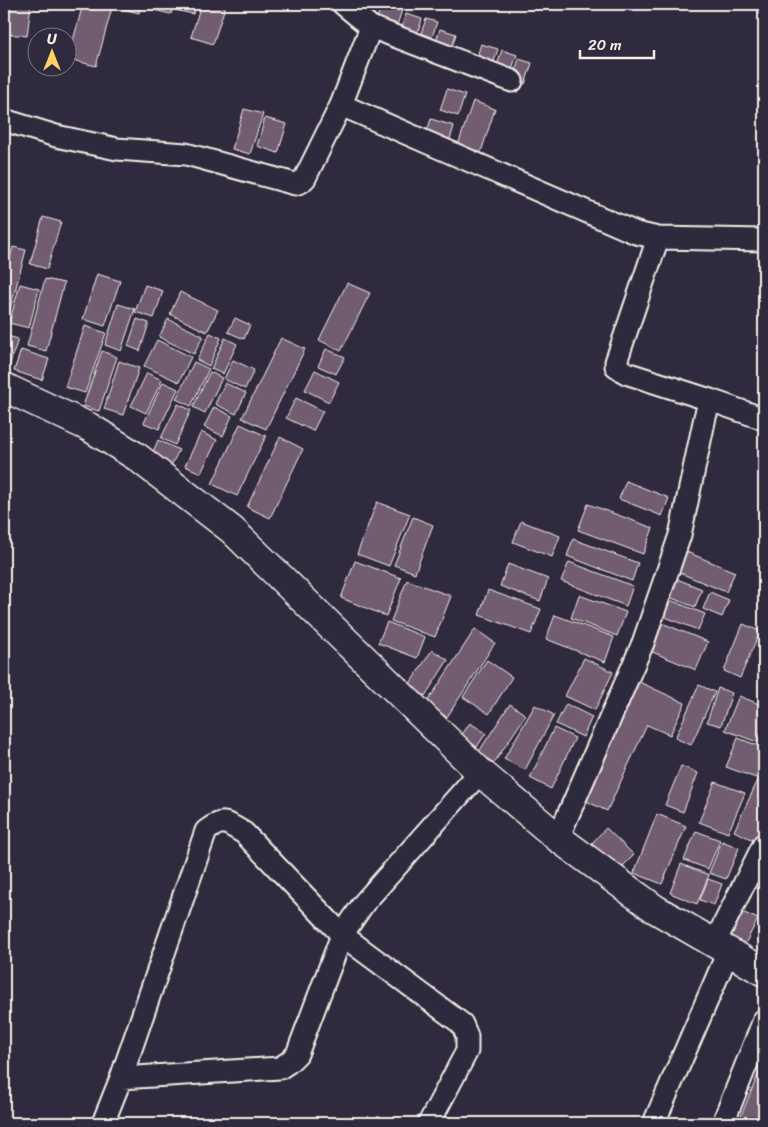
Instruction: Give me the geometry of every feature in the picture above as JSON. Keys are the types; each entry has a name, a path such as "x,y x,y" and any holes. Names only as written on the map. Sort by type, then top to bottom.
{"street":[{"path":"343,4 371,27 512,81"},
{"path":"4,120 56,136 117,149 186,154 295,184 305,178 340,106 371,27"},
{"path":"340,106 636,233 658,238 764,240"},
{"path":"658,238 616,366 622,371 764,419"},
{"path":"4,387 97,432 137,457 232,530 469,783 558,838 655,909 764,972"},
{"path":"558,838 643,643 680,535 710,400"},
{"path":"121,1078 280,1068 289,1062 296,1054 342,935 364,903 469,783"},
{"path":"102,1123 121,1078 206,831 216,823 226,823 244,833 342,935 462,1024 467,1036 467,1051 429,1123"},
{"path":"654,1123 721,948 764,844"},
{"path":"723,1123 764,1020"}],"building":[{"path":"11,4 31,4 27,36 8,34"},
{"path":"83,4 113,4 96,66 78,62 78,28 76,28"},
{"path":"119,4 141,4 139,13 118,8"},
{"path":"150,4 174,4 171,14 149,9"},
{"path":"176,4 196,4 193,14 175,10"},
{"path":"201,4 226,4 213,44 191,37"},
{"path":"382,4 404,4 397,25 377,18"},
{"path":"406,14 422,19 416,38 400,33"},
{"path":"426,19 437,22 431,40 420,36"},
{"path":"440,29 456,34 451,50 435,44"},
{"path":"481,44 498,49 492,68 475,63"},
{"path":"502,50 517,55 510,74 496,69"},
{"path":"519,59 532,63 525,84 512,80"},
{"path":"447,89 465,95 458,116 440,110"},
{"path":"473,101 495,109 479,158 456,151"},
{"path":"244,109 263,114 250,154 232,149"},
{"path":"265,118 287,124 278,153 257,146"},
{"path":"431,119 454,126 449,143 426,135"},
{"path":"43,217 61,222 47,269 30,264"},
{"path":"13,247 26,250 8,317 4,316 4,280"},
{"path":"97,274 120,281 105,326 83,319"},
{"path":"45,279 64,283 46,351 27,346"},
{"path":"347,283 370,293 341,351 319,340"},
{"path":"20,284 39,289 29,328 9,323"},
{"path":"145,285 163,291 154,318 135,312"},
{"path":"180,292 218,310 207,332 170,314"},
{"path":"118,304 135,309 121,351 105,345"},
{"path":"235,318 250,325 244,339 228,332"},
{"path":"137,319 149,323 140,351 128,346"},
{"path":"168,319 203,336 194,354 159,337"},
{"path":"85,326 106,333 85,393 65,387"},
{"path":"210,333 221,338 209,366 197,360"},
{"path":"4,335 18,339 9,367 4,365"},
{"path":"225,338 237,344 223,374 211,369"},
{"path":"281,338 305,349 266,429 242,418"},
{"path":"157,340 191,357 179,382 144,366"},
{"path":"326,349 345,357 336,374 318,366"},
{"path":"21,350 49,359 42,380 14,371"},
{"path":"102,351 117,357 99,411 83,406"},
{"path":"233,360 254,370 245,389 224,379"},
{"path":"119,361 139,368 123,415 104,409"},
{"path":"194,362 209,369 191,406 176,399"},
{"path":"315,370 339,382 329,402 305,390"},
{"path":"210,372 222,378 205,413 193,407"},
{"path":"147,373 162,380 146,413 131,406"},
{"path":"163,382 178,389 159,429 144,423"},
{"path":"225,383 246,393 236,414 215,404"},
{"path":"296,398 323,411 313,431 286,418"},
{"path":"178,404 191,410 175,445 161,438"},
{"path":"214,407 232,416 223,436 204,427"},
{"path":"240,424 266,436 237,496 212,484"},
{"path":"201,432 217,440 201,473 185,466"},
{"path":"280,437 303,449 270,518 247,507"},
{"path":"158,440 179,450 171,466 151,457"},
{"path":"626,481 669,498 662,516 619,499"},
{"path":"377,502 410,514 389,566 357,554"},
{"path":"588,504 653,528 643,554 578,530"},
{"path":"413,517 433,525 415,573 394,565"},
{"path":"521,521 560,536 552,557 513,542"},
{"path":"573,539 638,563 632,581 567,556"},
{"path":"682,550 735,572 726,592 673,570"},
{"path":"355,561 401,578 386,616 341,598"},
{"path":"569,562 633,586 626,606 561,581"},
{"path":"508,564 548,579 540,601 500,586"},
{"path":"672,577 702,589 695,607 664,595"},
{"path":"407,580 451,596 435,637 391,621"},
{"path":"488,590 541,609 531,634 479,615"},
{"path":"710,592 729,600 722,617 703,609"},
{"path":"579,595 626,612 617,636 571,618"},
{"path":"670,600 705,614 698,630 663,616"},
{"path":"555,615 614,637 605,662 546,639"},
{"path":"387,622 425,637 417,658 378,643"},
{"path":"662,623 708,642 696,670 650,651"},
{"path":"743,624 760,631 740,678 724,671"},
{"path":"475,629 495,643 447,717 426,704"},
{"path":"432,650 448,660 425,696 409,685"},
{"path":"584,658 613,672 595,710 565,696"},
{"path":"487,660 512,677 489,714 463,697"},
{"path":"637,681 685,703 670,735 647,725 607,811 582,799"},
{"path":"699,685 715,692 691,745 675,738"},
{"path":"718,688 732,693 721,726 707,722"},
{"path":"739,696 764,706 764,724 757,742 725,730"},
{"path":"510,704 526,715 494,763 478,753"},
{"path":"566,704 592,717 583,737 556,724"},
{"path":"535,705 554,715 525,770 504,759"},
{"path":"470,723 486,733 477,747 461,736"},
{"path":"554,728 575,738 551,789 530,778"},
{"path":"738,738 764,748 764,757 756,778 726,767"},
{"path":"681,766 698,773 683,812 665,805"},
{"path":"758,780 764,783 764,823 755,841 734,831"},
{"path":"715,782 745,793 728,833 699,822"},
{"path":"657,814 686,826 662,884 634,873"},
{"path":"606,828 634,855 618,871 591,844"},
{"path":"696,831 720,840 708,869 684,860"},
{"path":"722,841 739,848 726,879 709,873"},
{"path":"681,864 709,875 697,904 670,893"},
{"path":"708,879 722,884 714,905 700,900"},
{"path":"740,911 758,919 743,948 726,939"},
{"path":"764,1060 764,1123 738,1123"}]}
